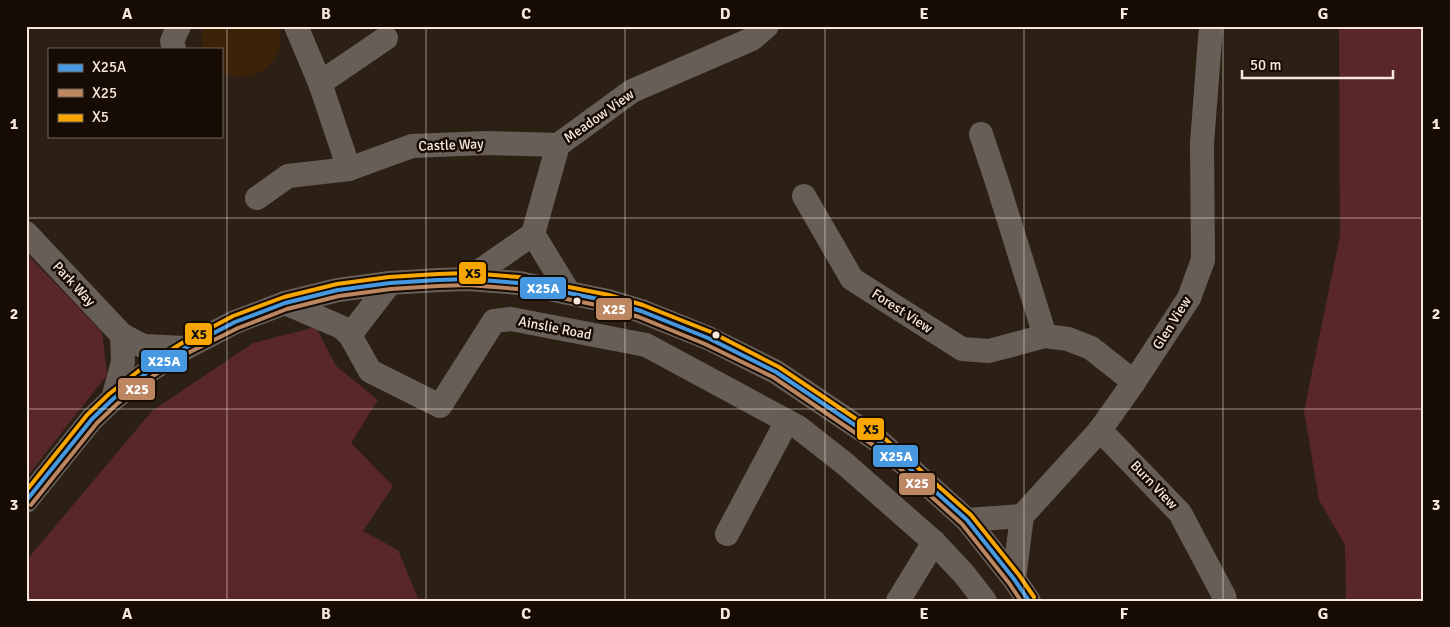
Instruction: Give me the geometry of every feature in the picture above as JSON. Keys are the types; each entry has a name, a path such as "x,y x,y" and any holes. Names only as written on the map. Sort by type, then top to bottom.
{"street":[{"path":"174,48 172,41 179,26"},
{"path":"296,26 320,83 349,169"},
{"name":"Glen View","path":"1022,516 1100,430 1190,298 1203,260 1202,143 1211,26"},
{"name":"Meadow View","path":"533,234 558,145 632,91 755,30"},
{"path":"320,83 386,38"},
{"path":"981,134 1045,336"},
{"name":"Castle Way","path":"257,198 288,176 349,169 412,146 487,143 558,145"},
{"name":"Forest View","path":"804,196 852,279 962,349 989,351 1045,336 1068,339 1091,348 1134,382"},
{"name":"Park Way","path":"26,233 122,335 143,346 185,348"},
{"path":"468,279 533,234 569,292"},
{"path":"26,501 92,419 113,399 149,370 185,348 235,322 285,303 338,290 390,283 468,279 519,284 569,292 640,311 708,338 776,372 880,442 967,520 1029,601"},
{"path":"350,335 390,283"},
{"name":"Ainslie Road","path":"285,303 341,327 350,335 370,371 440,406 494,321 511,319 646,346 798,427 844,463 934,542 964,574 985,601"},
{"path":"113,399 123,362 122,335"},
{"path":"727,534 787,421"},
{"name":"Burn View","path":"1100,430 1180,512 1226,601"},
{"path":"967,520 1022,516 1014,579"},
{"path":"898,601 934,542"}],"shaded area":[{"path":"204,26 278,26 280,37 279,50 272,62 262,71 250,76 237,77 222,72 222,48 203,48 202,34"},
{"path":"1339,26 1424,26 1424,601 1346,601 1345,545 1319,500 1304,411 1340,236"},
{"path":"26,253 102,332 107,375 26,478"},
{"path":"316,327 336,366 378,400 351,443 393,486 363,531 398,550 419,601 32,601 26,597 26,561 152,411 253,343"}],"transit line":[{"name":"X5","path":"26,491 87,415 109,394 145,366 182,343 233,316 284,297 337,284 389,277 438,274 468,273 519,277 609,295 643,305 711,332 779,367 883,437 971,515 1019,575 1034,597"},
{"name":"X25A","path":"26,501 92,419 113,399 149,371 185,348 235,322 285,303 338,290 390,283 438,280 468,279 519,283 608,301 641,311 708,338 776,372 880,442 967,520 1029,601"},
{"name":"X25","path":"31,505 97,423 117,404 153,376 188,353 238,328 287,309 339,296 391,289 438,286 468,285 518,289 606,307 639,317 705,344 773,377 876,447 962,524 1021,601"}]}
